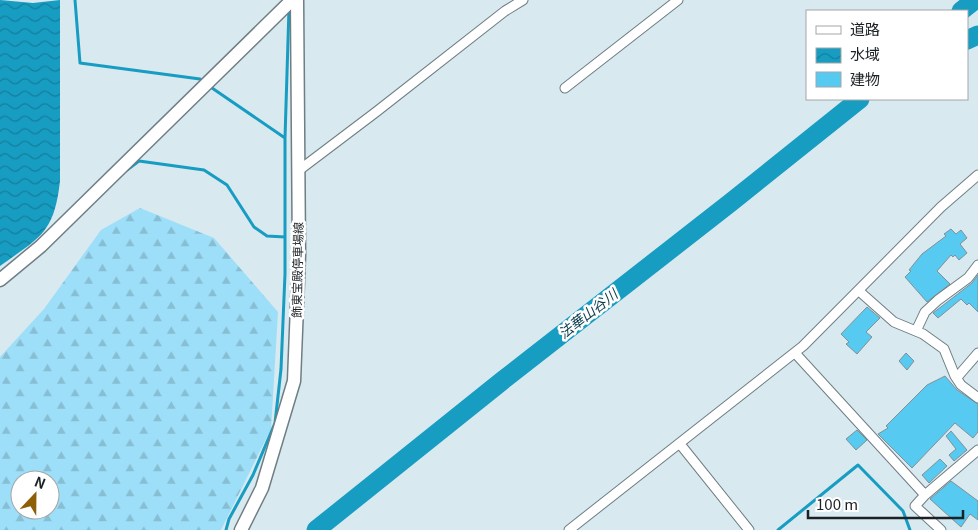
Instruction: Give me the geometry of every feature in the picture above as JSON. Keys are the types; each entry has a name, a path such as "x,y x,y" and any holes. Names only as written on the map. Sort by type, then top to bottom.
{"main road":[{"name":"飾東宝殿停車場線","path":"241,530 262,488 294,381 298,297 297,0"},
{"path":"0,280 41,246 289,3"}],"street":[{"path":"298,171 505,11 523,0"},
{"path":"565,88 678,0"},
{"path":"569,530 794,353 859,291 941,207 978,175"},
{"path":"916,331 925,312 968,278 978,265"},
{"path":"859,291 889,318 923,334 944,349 955,376 961,385 978,398"},
{"path":"794,353 925,495"},
{"path":"955,376 959,375 978,353"},
{"path":"680,444 749,530"},
{"path":"941,530 915,506 925,495 978,450"}],"green space":[{"path":"140,208 214,238 278,312 271,429 221,530 0,530 0,357 44,309 101,230"}],"water":[{"path":"0,0 33,3 60,0 60,181 54,213 49,224 35,240 0,266"}],"building":[{"path":"951,229 956,234 961,230 967,238 960,244 967,253 959,260 955,255 953,257 951,255 937,271 950,284 927,302 905,277 922,254 946,236 944,234"},
{"path":"978,275 978,312 969,303 967,305 961,299 938,318 933,313 972,283"},
{"path":"867,307 880,318 866,332 872,337 857,354 846,344 849,342 841,334"},
{"path":"906,353 914,361 907,370 899,361"},
{"path":"945,376 957,390 978,404 978,432 973,438 955,423 912,468 878,434 888,428 886,426 927,385"},
{"path":"857,430 867,440 856,450 846,439"},
{"path":"951,431 967,450 954,461 949,455 956,449 946,436"},
{"path":"940,459 947,466 929,483 922,475"},
{"path":"951,481 978,501 978,520 970,514 961,527 930,499"}],"waterway":[{"path":"75,0 80,63 200,79"},
{"path":"962,10 975,0"},
{"path":"226,530 229,519 253,475 275,423 281,369 285,274 285,138 289,8"},
{"name":"法華山谷川","path":"968,40 978,35"},
{"path":"212,88 285,138"},
{"name":"法華山谷川","path":"316,530 859,100"},
{"path":"127,170 139,161 204,170 227,185 254,227 267,236 285,237"},
{"path":"778,530 858,465 903,511 910,530"}]}
